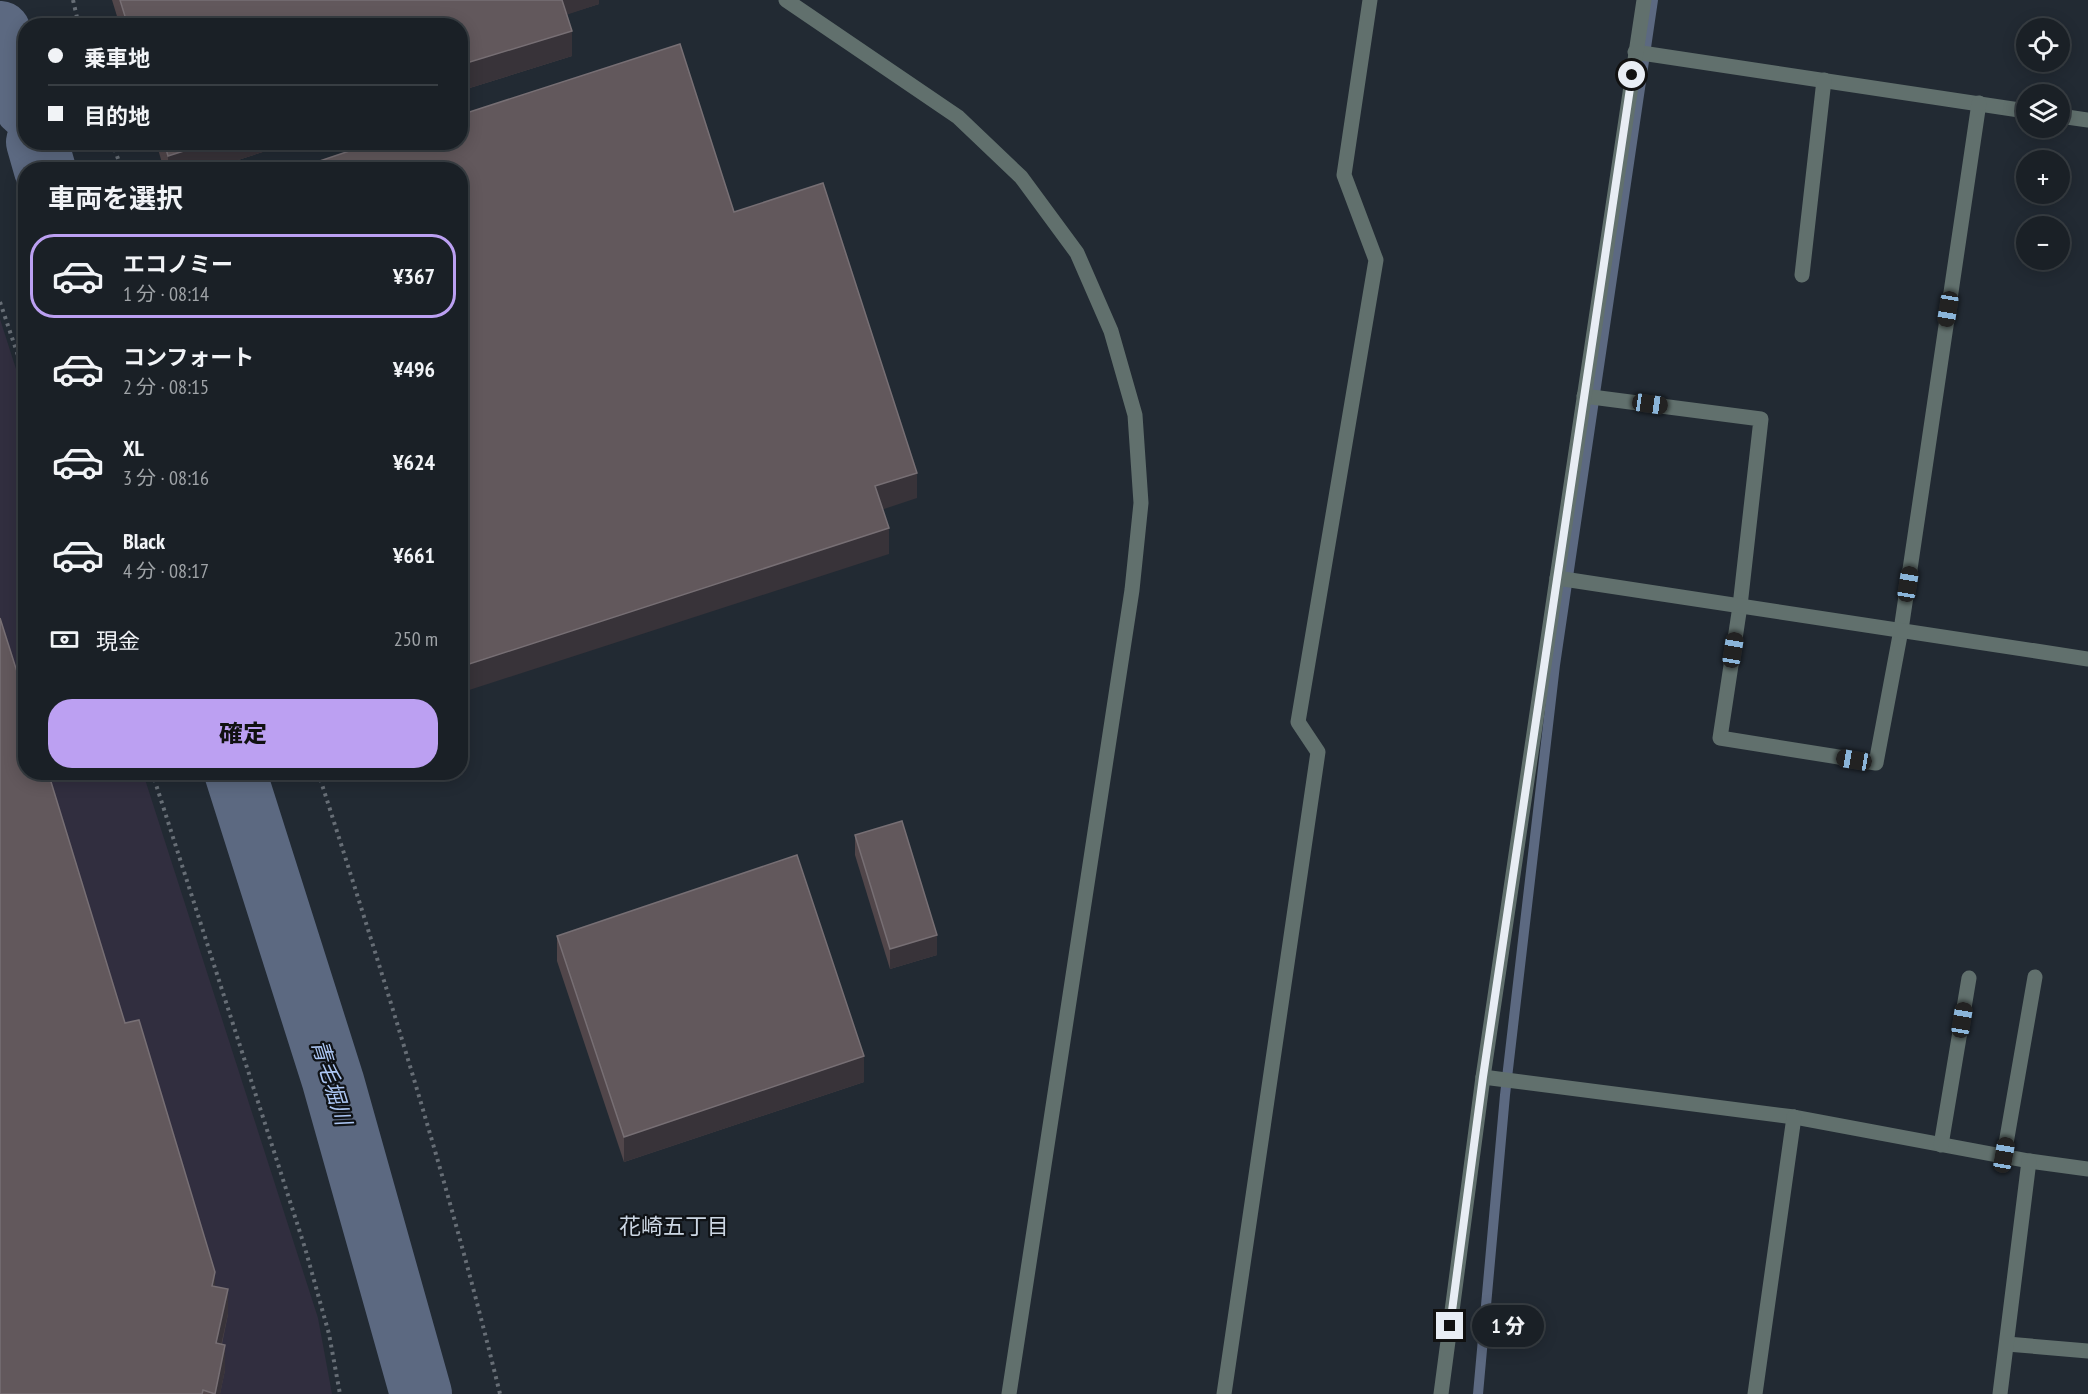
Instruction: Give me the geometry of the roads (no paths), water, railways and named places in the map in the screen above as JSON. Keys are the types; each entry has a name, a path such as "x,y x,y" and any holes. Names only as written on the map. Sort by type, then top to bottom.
{"street":[{"path":"786,0 958,117 1021,177 1077,253 1111,331 1135,415 1141,503 1132,590 1009,1394"},
{"path":"1224,1394 1318,752 1298,722 1376,260 1344,175 1370,0"},
{"path":"1441,1394 1483,1077 1644,0"},
{"path":"1635,52 2016,109"},
{"path":"1802,275 1824,80"},
{"path":"1584,396 1761,419 1740,606 1720,738 1876,763 1901,630 1979,103"},
{"path":"2070,117 2088,120"},
{"path":"1557,578 2088,659"},
{"path":"2004,1155 2035,976"},
{"path":"1941,1145 1969,978"},
{"path":"1483,1077 1794,1117 2029,1161 2088,1169"},
{"path":"1755,1394 1794,1117"},
{"path":"2000,1394 2029,1161"},
{"path":"2007,1344 2088,1351"}],"waterway":[{"path":"1478,1394 1505,1095 1555,665 1653,0"},
{"name":"青毛堀川","path":"0,32 18,84"},
{"name":"青毛堀川","path":"39,150 43,162"},
{"name":"青毛堀川","path":"238,780 333,1081 421,1394"}],"district":[{"name":"花崎五丁目","path":"674,1226"}]}
